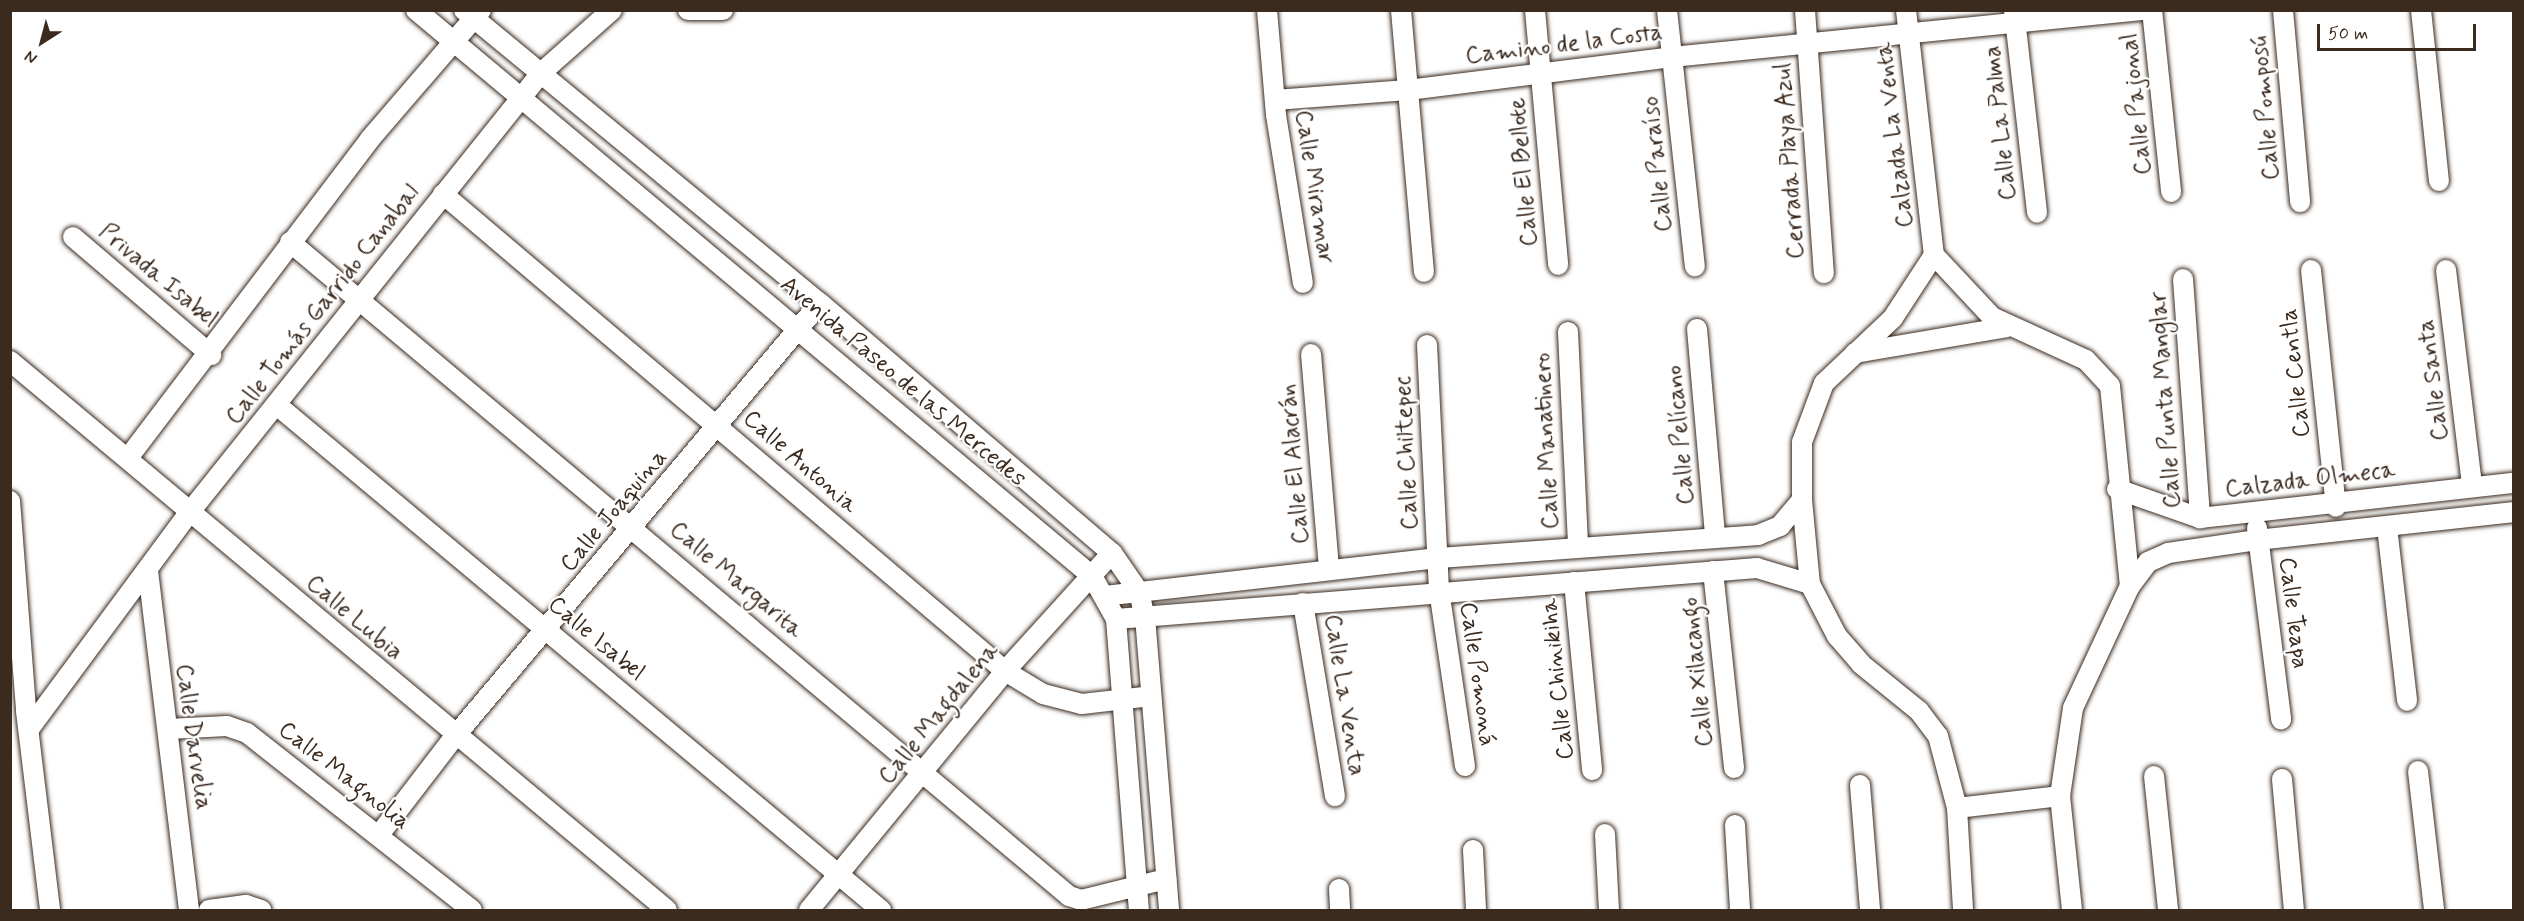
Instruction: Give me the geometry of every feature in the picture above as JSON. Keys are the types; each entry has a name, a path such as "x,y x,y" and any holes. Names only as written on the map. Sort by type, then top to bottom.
{"street":[{"name":"Avenida Paseo de las Mercedes","path":"416,10 800,327 1092,576 1116,619 1120,699 1139,910"},
{"name":"Calle Tomás Garrido Canabal","path":"29,729 189,513 278,406 360,299 541,73 612,10"},
{"path":"688,10 723,10"},
{"name":"Calle Miramar","path":"1267,10 1275,100 1303,283"},
{"path":"1401,10 1424,272"},
{"name":"Calle El Bellote","path":"1535,10 1558,266"},
{"name":"Calle Paraíso","path":"1667,10 1695,266"},
{"name":"Cerrada Playa Azul","path":"1805,10 1824,273"},
{"name":"Calzada La Venta","path":"1906,10 1934,255"},
{"name":"Camino de la Costa","path":"1275,100 1408,90 1672,57 1909,35 2015,19 2147,10"},
{"name":"Calle Pajonal","path":"2152,10 2171,192"},
{"name":"Calle Pomposú","path":"2283,10 2300,202"},
{"path":"2421,10 2439,182"},
{"name":"Avenida Paseo de las Mercedes","path":"474,13 541,73 820,303 1112,554 1139,592 1145,617 1169,910"},
{"path":"128,458 211,355 290,242 454,43 474,13"},
{"name":"Calle La Palma","path":"2015,19 2037,213"},
{"name":"Calle Antonia","path":"443,194 1005,671 1043,694 1082,704 1152,696"},
{"name":"Privada Isabel","path":"72,237 211,355"},
{"name":"Calle Margarita","path":"290,242 633,526 1069,896 1081,900 1166,879"},
{"path":"1963,910 1957,808 1938,736 1919,711 1861,664 1837,636 1810,584 1802,500 1802,442 1824,383 1852,353 1893,318 1934,255 1975,302 2007,327 2086,360 2102,374 2110,386 2117,489 2130,586"},
{"name":"Calle Centla","path":"2311,270 2336,507"},
{"name":"Calle Santa","path":"2446,270 2472,484"},
{"name":"Calle Punta Manglar","path":"2183,279 2200,518"},
{"name":"Calle Joaquina","path":"379,835 455,736 720,427 820,303"},
{"path":"1852,353 2007,327"},
{"name":"Calle Pelícano","path":"1697,329 1715,536"},
{"name":"Calle Manatinero","path":"1568,332 1578,547"},
{"name":"Calle Chiltepec","path":"1426,345 1439,590"},
{"name":"Calle El Alacrán","path":"1311,354 1329,569"},
{"name":"Calle Lubia","path":"10,362 128,458 189,513 455,736 667,910"},
{"name":"Calle Isabel","path":"278,406 881,910"},
{"name":"Calzada Olmeca","path":"2117,489 2200,518 2336,507 2472,484 2514,483"},
{"path":"1104,596 1438,558 1715,536 1758,535 1780,526 1802,500"},
{"path":"10,501 29,729 50,910"},
{"path":"2072,910 2060,796 2073,708 2130,586 2148,562 2168,553 2257,540 2514,512"},
{"name":"Calle Teapa","path":"2256,513 2257,540 2281,719"},
{"path":"2387,527 2407,701"},
{"name":"Calle Magdalena","path":"809,910 924,774 1005,671 1112,554"},
{"path":"1116,619 1439,590 1574,582 1713,570 1757,568 1810,584"},
{"name":"Calle Xilacango","path":"1713,570 1734,768"},
{"name":"Calle Darvelia","path":"148,571 189,910"},
{"name":"Calle Chinikiha","path":"1574,582 1592,770"},
{"name":"Calle Pomoná","path":"1439,590 1465,766"},
{"name":"Calle La Venta","path":"1303,603 1335,796"},
{"name":"Calle Magnolia","path":"168,729 238,728 379,835 472,910"},
{"path":"2418,771 2434,910"},
{"path":"2154,776 2168,910"},
{"path":"2282,780 2294,910"},
{"path":"1860,785 1870,910"},
{"path":"1957,808 2060,796"},
{"path":"1736,825 1740,910"},
{"path":"1605,834 1609,910"},
{"path":"1473,850 1476,910"},
{"path":"1339,889 1340,910"},
{"path":"209,910 246,905 261,910"}]}
